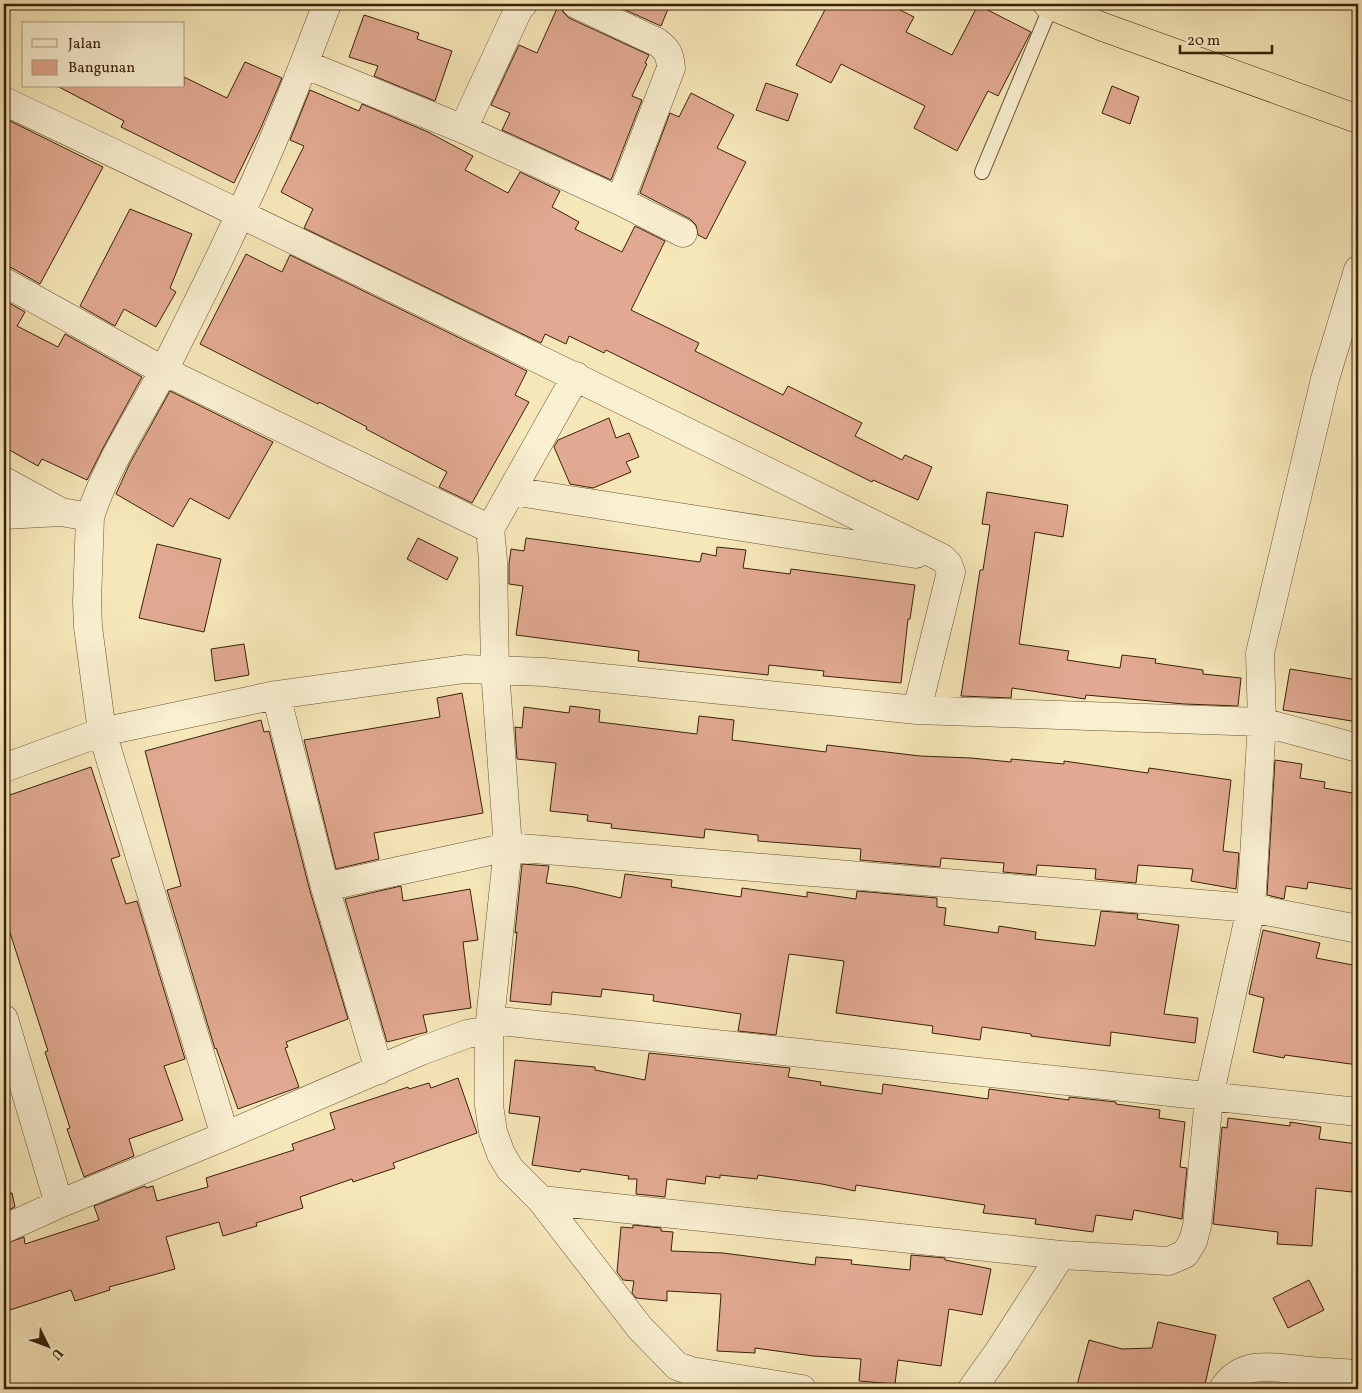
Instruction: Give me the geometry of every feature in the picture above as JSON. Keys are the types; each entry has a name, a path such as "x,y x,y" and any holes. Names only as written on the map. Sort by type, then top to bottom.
{"highway":[{"path":"1049,5 1103,27 1358,119"}],"street":[{"path":"225,1136 102,732 88,627 90,516 105,476 164,371 241,213 304,64 327,4"},
{"path":"463,129 519,8 523,4"},
{"path":"576,4 657,42 666,49 670,56 671,68 620,201"},
{"path":"304,64 463,129 620,201 683,233"},
{"path":"4,101 241,213 576,376 942,558 948,564 951,572 917,710"},
{"path":"541,1200 1061,1255 1168,1261 1186,1254 1193,1241 1197,1226 1209,1097 1251,908 1262,722 1260,653 1324,379 1358,270"},
{"path":"4,282 164,371 490,529"},
{"path":"576,376 490,529 493,560 495,670 508,847 490,1025 488,1105 493,1132 501,1154 510,1170 541,1200 640,1328 677,1366 691,1371 802,1389"},
{"path":"4,481 60,512"},
{"path":"512,491 942,558"},
{"path":"4,514 60,512 90,516"},
{"path":"4,768 102,732 276,695 464,669 544,672 917,710 1262,722 1358,748"},
{"path":"276,695 325,887 379,1070"},
{"path":"325,887 508,847 1251,908 1358,929"},
{"path":"4,1019 59,1204"},
{"path":"4,1229 421,1051 490,1025 1358,1112"},
{"path":"972,1389 1061,1255"},
{"path":"1223,1389 1228,1382 1240,1373 1252,1368 1268,1366 1358,1374"}],"lane":[{"path":"982,172 1049,5"}],"building":[{"path":"559,4 561,4 563,12 569,18 649,55 645,63 647,64 632,96 642,100 611,180 502,130 510,113 491,105 519,45 537,53"},
{"path":"612,4 670,4 661,26"},
{"path":"828,4 888,4 914,17 906,32 952,55 978,5 1031,32 998,96 988,91 957,151 914,128 925,106 841,64 831,83 796,65"},
{"path":"364,15 419,33 417,39 452,51 435,101 374,76 378,66 349,57"},
{"path":"245,62 282,78 260,130 234,183 121,127 124,121 61,88 185,88 185,77 227,98"},
{"path":"766,83 798,94 788,121 756,110"},
{"path":"1112,86 1139,97 1130,124 1102,113"},
{"path":"310,90 359,111 362,104 428,132 473,156 465,170 508,193 520,172 560,191 552,207 579,222 575,229 622,252 635,226 665,241 631,310 699,343 695,351 783,395 788,386 862,423 855,436 902,460 905,455 932,467 918,500 873,480 872,482 606,350 604,353 569,336 566,344 545,334 541,343 304,228 313,209 281,192 304,146 290,140"},
{"path":"691,93 734,115 717,148 746,162 706,239 698,235 696,225 690,219 640,193 670,113 679,117"},
{"path":"4,118 103,167 40,284 12,268 4,266"},
{"path":"130,209 192,234 170,288 176,292 156,327 124,309 115,326 80,306"},
{"path":"246,254 282,272 290,255 527,371 515,395 529,402 472,503 439,487 447,472 319,402 318,404 200,344"},
{"path":"4,300 25,312 17,326 58,347 65,334 142,377 87,480 42,459 38,466 4,447"},
{"path":"170,391 273,442 229,519 190,498 173,527 116,494 130,463"},
{"path":"609,418 616,438 629,433 639,457 626,462 631,472 593,488 570,484 554,447 558,440"},
{"path":"987,492 1068,505 1063,537 1035,532 1019,644 1069,651 1067,660 1120,668 1122,655 1156,659 1155,663 1203,670 1203,674 1241,678 1238,706 1184,704 1086,695 1085,699 1012,688 1011,698 961,696 980,570 983,570 990,525 982,524"},
{"path":"418,538 458,558 447,580 407,559"},
{"path":"526,538 700,562 702,553 716,556 717,547 746,550 743,568 790,574 791,569 915,585 910,619 908,619 901,683 823,676 824,671 769,665 768,675 638,661 639,651 516,635 523,586 509,584 509,564 511,549 524,551"},
{"path":"157,544 221,559 204,632 139,618"},
{"path":"244,644 249,675 215,681 211,649"},
{"path":"1290,669 1358,680 1358,722 1283,710"},
{"path":"462,693 483,813 374,833 379,859 336,869 304,740 440,717 437,698"},
{"path":"570,706 600,710 599,722 697,734 699,716 734,720 732,740 826,752 827,745 920,756 1011,762 1011,759 1064,764 1064,761 1148,773 1149,768 1231,780 1223,851 1239,853 1236,889 1191,881 1193,869 1138,865 1136,883 1095,879 1096,869 1037,865 1036,875 1003,872 1004,863 941,858 940,867 860,860 861,849 758,841 758,835 705,829 704,838 611,828 612,824 587,821 588,815 550,811 556,763 517,759 515,727 522,728 524,707 569,713"},
{"path":"261,720 264,732 269,731 310,891 348,1019 286,1042 288,1047 285,1048 299,1087 238,1109 215,1049 167,890 181,886 145,751"},
{"path":"1275,760 1302,764 1300,778 1325,782 1324,788 1358,794 1358,890 1308,882 1307,889 1286,886 1284,899 1267,895"},
{"path":"91,767 120,856 111,859 126,904 137,901 185,1059 164,1066 183,1120 129,1139 134,1156 84,1177 67,1129 70,1128 45,1052 48,1051 4,914 4,797"},
{"path":"522,864 549,866 546,883 574,887 621,898 625,874 672,880 671,887 741,897 742,888 807,897 807,892 856,899 857,891 937,898 937,907 946,908 944,925 998,933 999,926 1036,932 1035,939 1095,946 1101,911 1138,914 1137,919 1179,925 1164,1014 1198,1018 1195,1043 1111,1032 1110,1046 1031,1036 1031,1034 982,1027 980,1040 932,1033 933,1026 836,1013 844,961 789,954 776,1035 738,1031 741,1014 653,1001 654,995 602,989 601,997 552,992 551,1005 510,1001"},
{"path":"401,886 403,901 470,889 478,940 463,942 471,1008 423,1015 427,1032 387,1042 345,899"},
{"path":"1263,930 1320,943 1316,958 1358,966 1358,1065 1285,1055 1284,1058 1253,1052 1264,998 1249,994"},
{"path":"649,1053 790,1068 788,1077 821,1082 820,1085 882,1094 883,1084 988,1099 989,1089 1069,1100 1069,1097 1116,1102 1116,1104 1160,1110 1159,1118 1185,1122 1180,1167 1187,1168 1182,1219 1134,1210 1132,1220 1096,1215 1093,1232 1035,1224 1036,1219 983,1213 985,1205 856,1185 855,1191 822,1184 758,1175 757,1179 720,1175 720,1178 706,1176 705,1184 667,1179 665,1197 636,1194 637,1179 628,1179 629,1176 581,1169 580,1172 532,1165 540,1117 509,1113 515,1060 595,1067 595,1070 645,1080"},
{"path":"458,1078 477,1133 393,1163 395,1168 353,1182 352,1179 300,1197 303,1208 256,1223 257,1226 223,1236 219,1222 166,1237 175,1269 109,1287 110,1290 75,1301 71,1290 4,1312 4,1244 24,1237 25,1244 99,1220 94,1206 145,1186 146,1188 153,1186 157,1201 208,1187 206,1178 294,1150 292,1144 335,1129 330,1113 408,1087 409,1089 429,1083 431,1088"},
{"path":"1228,1118 1290,1126 1290,1122 1321,1127 1319,1139 1357,1144 1352,1192 1316,1188 1312,1246 1277,1244 1278,1232 1213,1224 1222,1127 1227,1128"},
{"path":"12,1193 15,1207 4,1212 4,1194"},
{"path":"633,1225 661,1228 661,1231 673,1232 671,1251 723,1253 815,1265 816,1257 852,1260 851,1264 910,1270 911,1255 945,1258 945,1260 991,1269 982,1315 949,1309 941,1366 898,1360 895,1384 859,1381 861,1359 813,1356 755,1348 755,1353 717,1351 721,1294 667,1291 667,1301 636,1298 632,1293 634,1281 623,1280 617,1272 621,1227 633,1228"},
{"path":"1309,1280 1324,1310 1288,1328 1273,1298"},
{"path":"1158,1322 1216,1335 1204,1389 1076,1389 1089,1340 1122,1349 1152,1348"}]}
